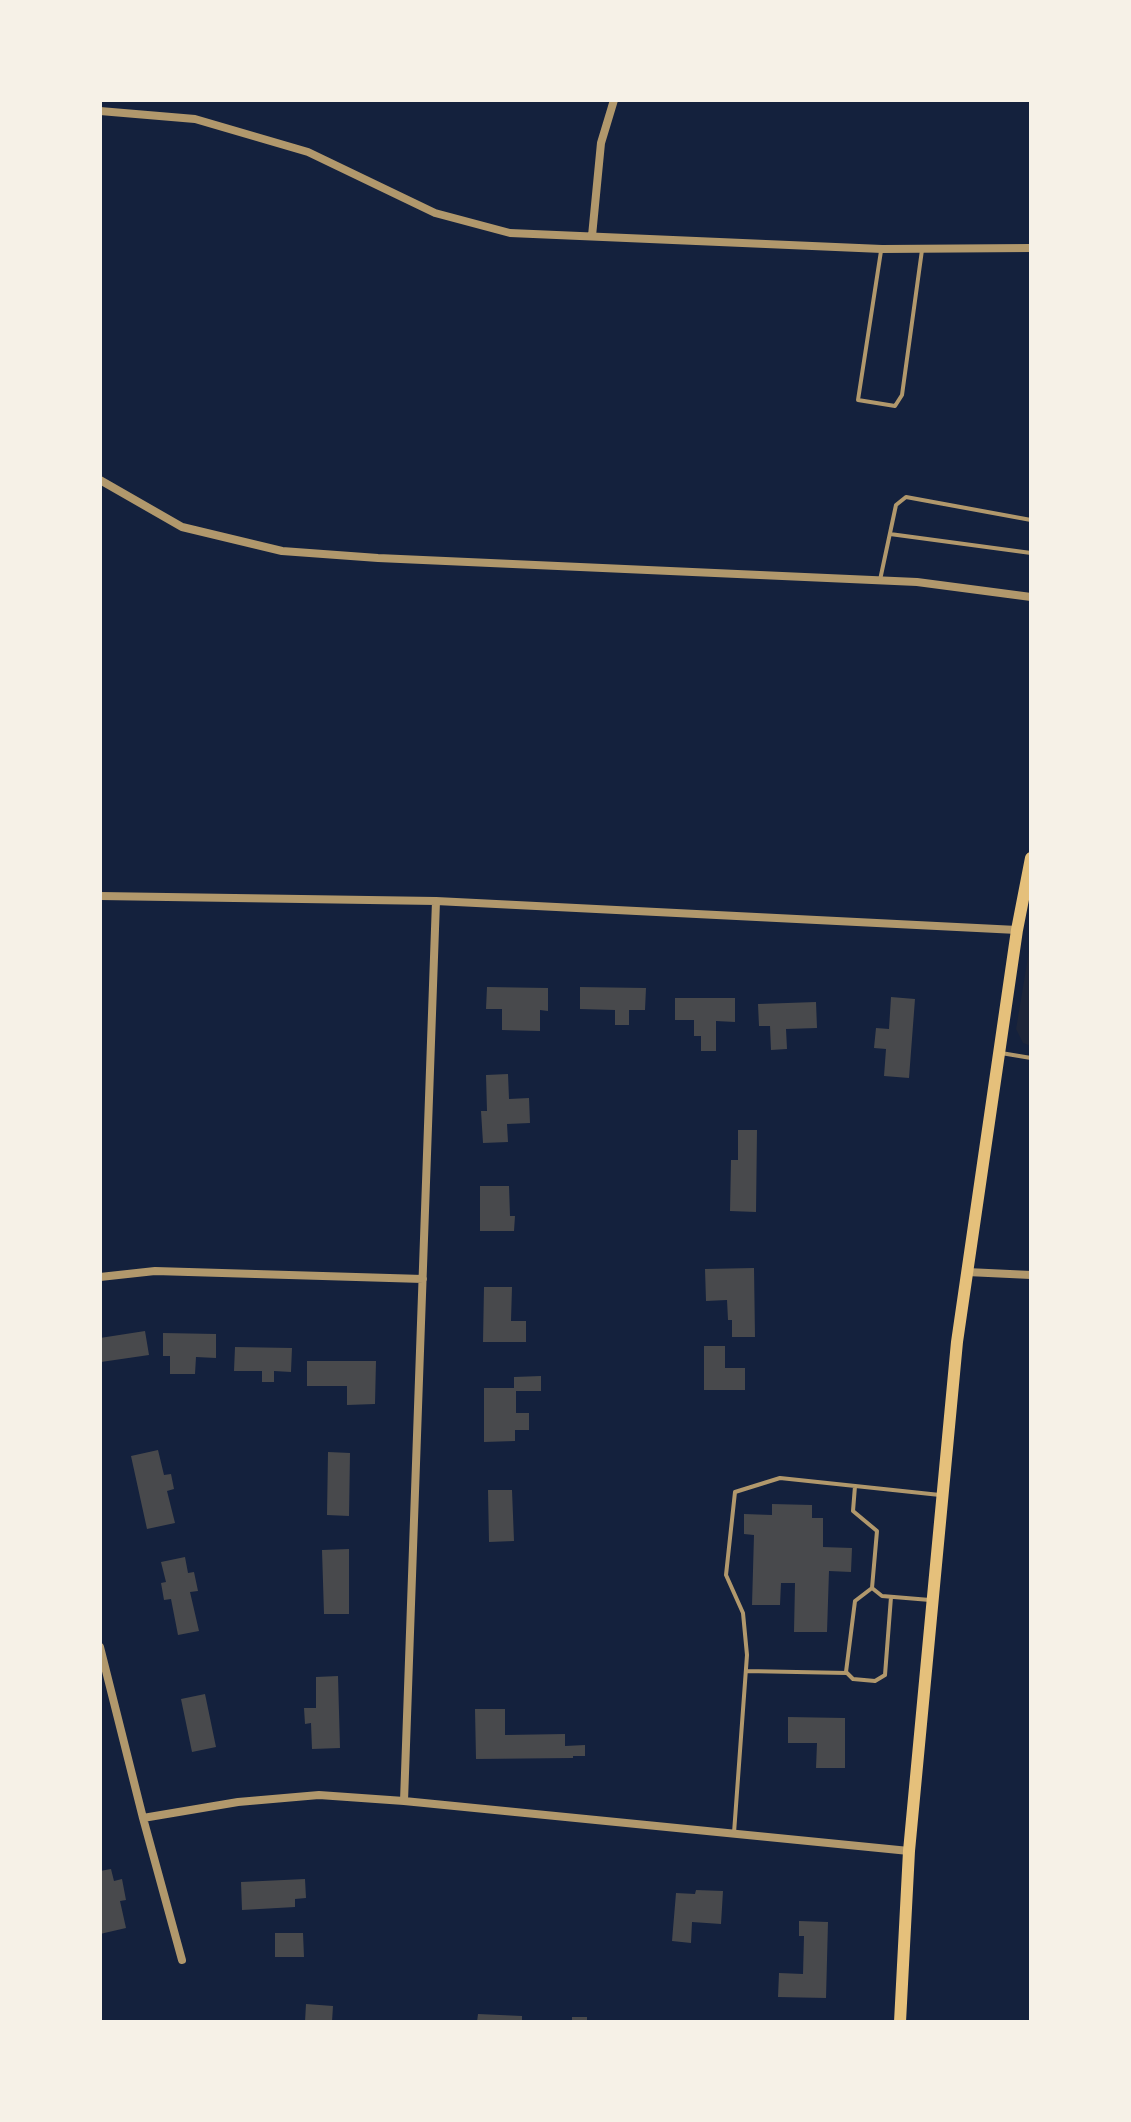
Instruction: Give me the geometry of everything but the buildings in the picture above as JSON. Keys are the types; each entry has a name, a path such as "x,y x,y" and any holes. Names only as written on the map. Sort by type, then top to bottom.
{"main road":[{"path":"900,2022 909,1851 957,1342 1017,930 1031,858"}],"street":[{"path":"592,236 601,143 614,100"},
{"path":"100,111 195,119 308,152 435,213 510,233 882,249 1031,248"},
{"path":"100,480 182,527 282,551 394,559 917,582 1031,597"},
{"path":"100,896 436,901 1017,930"},
{"path":"404,1801 436,901"},
{"path":"100,1277 155,1271 423,1279"},
{"path":"967,1272 1031,1275"},
{"path":"100,1647 182,1960"},
{"path":"143,1818 238,1802 319,1795 909,1851"}],"lane":[{"path":"882,249 858,400 895,406 902,395 923,248"},
{"path":"880,580 896,505 906,497 1031,520"},
{"path":"890,534 1031,553"},
{"path":"999,1053 1031,1058"},
{"path":"734,1833 747,1655 743,1613 726,1575 735,1492 780,1478 942,1495"},
{"path":"847,1673 855,1601 872,1588 877,1531 853,1511 855,1486"},
{"path":"872,1588 882,1596 932,1600"},
{"path":"746,1671 847,1673 853,1679 875,1681 885,1675 891,1597"}],"shaded area":[{"path":"1031,939 1031,1046 1023,1043 1016,1029"}]}
